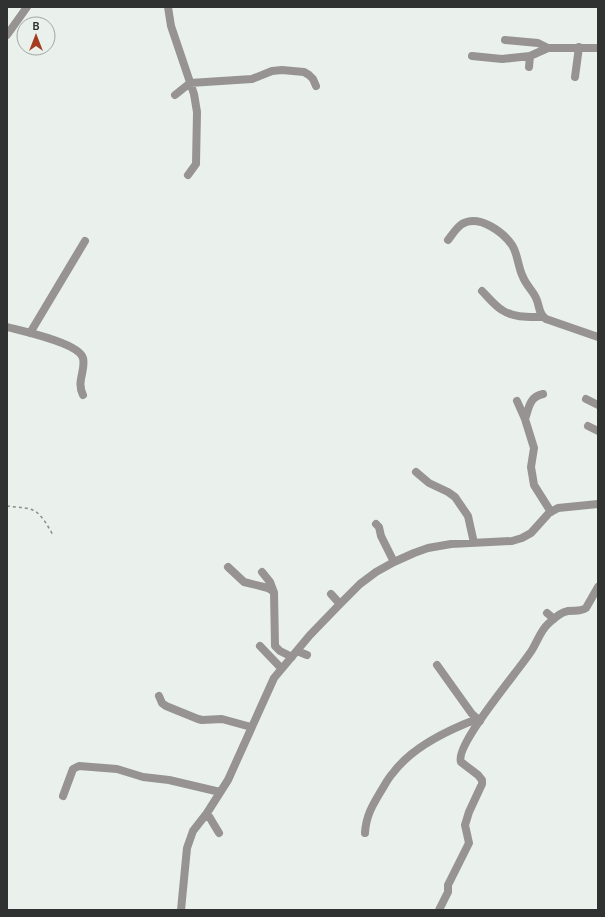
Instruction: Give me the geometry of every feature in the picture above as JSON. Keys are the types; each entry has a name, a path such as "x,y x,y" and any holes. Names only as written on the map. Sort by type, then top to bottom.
{"street":[{"path":"7,36 27,7"},
{"path":"168,7 171,26 194,94 197,112 196,166 188,175"},
{"path":"505,40 538,43 548,48"},
{"path":"472,56 502,59 530,56 548,48 598,48"},
{"path":"575,77 578,48"},
{"path":"529,67 530,56"},
{"path":"175,95 190,83 252,80 272,71 292,70 304,72 309,74 316,86"},
{"path":"448,240 456,229 466,222 482,222 495,228 513,247 522,276 536,296 542,317"},
{"path":"30,333 85,241"},
{"path":"482,291 501,310 509,314 515,316 542,317 598,337"},
{"path":"7,327 43,336 80,353 83,358 83,365 79,386 83,395"},
{"path":"525,419 533,398 537,395 543,394"},
{"path":"586,399 598,405"},
{"path":"517,401 525,419 534,448 531,467 532,478 538,494 551,512"},
{"path":"588,426 598,431"},
{"path":"416,472 429,484 448,492 455,497 468,516 474,543"},
{"path":"181,910 188,842 193,831 207,813 228,780 274,678 281,668 360,584 394,562 428,548 440,545 503,542 522,538 531,533 551,512 562,507 598,504"},
{"path":"376,524 379,527 381,536 394,562"},
{"path":"228,567 244,582 273,590"},
{"path":"262,572 270,582 275,595 275,646 280,651 307,655"},
{"path":"439,910 448,892 448,885 469,843 465,825 482,780 478,775 460,762 460,755 470,733 532,650 545,626 564,612 583,610 586,608 598,587"},
{"path":"331,594 340,604"},
{"path":"547,613 554,619"},
{"path":"260,646 281,668"},
{"path":"437,665 472,714 479,720"},
{"path":"159,696 162,703 166,706 198,719 222,719 251,727"},
{"path":"365,833 366,820 376,799 393,772 401,763 430,741 453,728 479,720"},
{"path":"63,796 73,769 79,766 116,769 143,777 169,780 220,792"},
{"path":"207,813 219,833"}],"path":[{"path":"7,506 29,509 35,512 41,517 53,535"}]}
